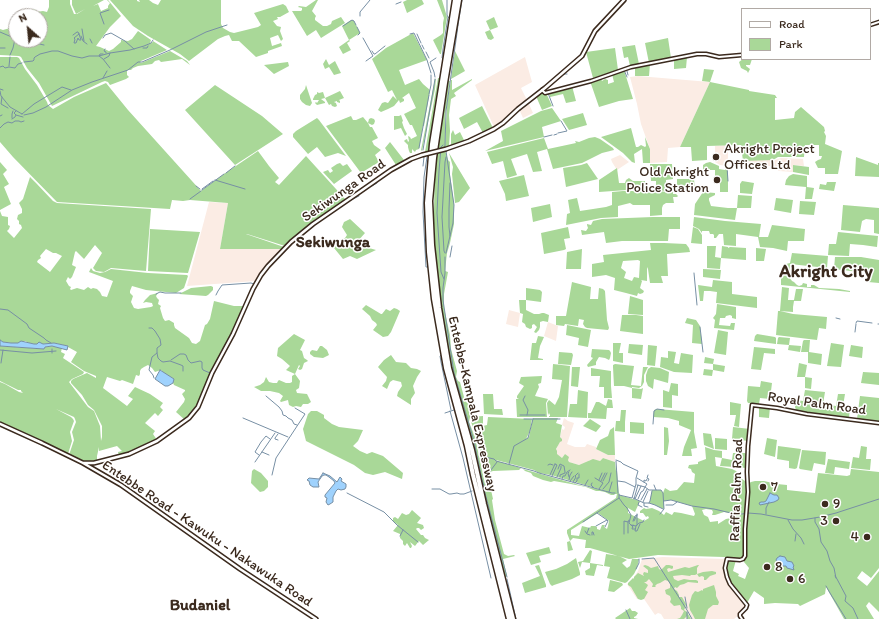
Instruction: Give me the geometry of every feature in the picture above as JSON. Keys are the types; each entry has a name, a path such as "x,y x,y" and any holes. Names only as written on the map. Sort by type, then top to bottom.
{"highway":[{"name":"Entebbe-Kampala Expressway","path":"455,0 432,144 427,203 429,252 434,299 446,368 467,446 481,509 509,619"},
{"name":"Entebbe-Kampala Expressway","path":"458,0 434,158 430,201 432,246 438,308 449,368 472,450 513,619"}],"main road":[{"name":"Sekiwunga Road","path":"83,463 96,463 129,454 157,441 189,418 198,407 212,373 233,334 253,289 261,275 291,242 313,224 391,170 411,158 446,149 469,141 503,123 521,106 582,56 595,31 624,0"},
{"name":"Entebbe Road - Kawuku - Nakawuka Road","path":"0,424 83,463 121,485 240,570 316,619"},
{"path":"96,463 94,465 96,470"}],"street":[{"path":"542,90 545,93 591,81 631,67 697,54 706,54 719,57 741,55"},
{"name":"Royal Palm Road","path":"752,405 770,406 807,414 879,423"},
{"name":"Raffia Palm Road","path":"742,619 740,614 747,605 728,581 725,570 727,558 740,560 743,559 744,556 748,492 748,446 752,405"}],"shaded area":[{"path":"525,57 532,82 521,88 527,100 494,127 475,85"},
{"path":"638,76 710,82 680,147 668,148 667,162 650,163 650,149 641,124 630,77"},
{"path":"528,102 533,113 523,118 519,109"},
{"path":"728,145 728,166 720,165 715,162 715,146"},
{"path":"620,155 629,162 617,170 611,159"},
{"path":"781,158 803,159 804,166 793,165 793,172 779,171 772,165 775,160"},
{"path":"773,160 770,166 740,162 740,161"},
{"path":"209,202 228,203 220,249 283,249 256,281 187,286"},
{"path":"509,310 520,313 518,327 506,324"},
{"path":"548,322 558,326 556,341 544,336"},
{"path":"564,418 574,423 567,444 575,447 585,447 587,444 596,447 596,449 608,455 615,455 615,462 603,458 600,461 590,460 579,465 569,462 565,454 562,458 556,454 558,445 562,439 560,437 562,429 564,430 565,427 562,425"},
{"path":"663,557 725,559 724,569 726,579 746,605 745,607 734,619 691,619 688,613 687,619 664,619 661,614 658,613 655,615 644,599 637,599 627,584 632,580 638,571 642,559"}],"green space":[{"path":"49,0 70,0 74,14 76,14 72,5 72,0 104,0 93,6 98,4 101,11 108,8 110,3 108,0 121,16 110,27 96,46 109,51 121,42 121,40 128,41 132,39 138,31 151,40 150,43 146,45 153,42 153,41 167,50 141,61 141,63 170,51 187,61 190,65 182,59 161,62 159,60 152,64 138,66 131,70 127,70 127,75 129,77 126,79 110,85 108,82 102,82 52,106 39,83 27,68 21,57 0,55 0,29 8,29 8,48 48,48"},
{"path":"110,0 137,0 140,2 139,0 149,0 158,5 161,0 221,0 221,24 223,28 234,33 261,25 254,13 283,4 289,12 277,17 278,19 273,21 277,26 281,27 280,31 283,39 281,41 278,35 270,38 272,46 281,43 282,46 268,51 268,53 256,57 239,41 232,41 229,35 218,39 189,61 133,26"},
{"path":"318,0 312,11 316,16 315,20 323,26 327,26 331,24 332,21 341,17 345,23 321,38 316,30 307,36 292,11 301,11 302,8 298,7 299,6 306,7"},
{"path":"407,0 422,0 424,4 407,13 403,2"},
{"path":"437,0 442,0 447,17 441,54 433,40 443,33 444,18"},
{"path":"494,17 498,27 490,30 486,21"},
{"path":"353,20 360,33 349,40 342,26"},
{"path":"490,30 494,38 491,40 488,39 485,32"},
{"path":"413,33 427,60 399,70 405,85 419,79 430,90 419,149 415,152 412,149 412,153 410,153 408,145 404,141 407,139 408,142 409,141 408,136 411,139 417,136 412,125 410,125 404,114 416,108 409,93 402,98 404,101 400,103 399,100 394,106 381,112 378,110 382,103 388,103 393,96 397,100 392,90 388,92 372,59 386,48"},
{"path":"668,38 671,58 649,63 645,43"},
{"path":"349,40 350,41 347,43 351,50 343,54 339,47"},
{"path":"635,45 639,64 630,66 628,57 624,58 622,47"},
{"path":"615,48 618,70 593,78 586,52"},
{"path":"455,51 465,71 451,79"},
{"path":"0,57 19,58 48,105 53,109 74,97 106,83 128,110 201,191 258,151 279,178 275,182 279,185 306,156 346,200 293,238 285,246 246,234 284,247 283,249 220,249 228,203 172,200 170,209 57,202 0,142"},
{"path":"687,57 686,68 674,69 674,59"},
{"path":"326,59 329,65 335,61 341,73 334,75 329,67 325,69 323,64"},
{"path":"742,60 752,60 750,65 746,65 750,69 748,73 741,68 739,62"},
{"path":"288,62 289,66 274,74 264,65"},
{"path":"650,64 649,76 635,76 635,67"},
{"path":"704,69 714,70 710,82 702,81"},
{"path":"624,70 633,99 619,101 599,107 590,81 601,78 602,81 605,79 608,80 608,84 614,82 612,74"},
{"path":"438,78 440,78 429,151 425,152"},
{"path":"435,79 435,89 422,151 421,150"},
{"path":"472,79 454,93 456,96 451,99 449,115 449,146 445,147 447,104 451,80 452,90"},
{"path":"446,81 450,81 445,117 445,147 436,149"},
{"path":"710,82 775,95 777,98 775,98 775,120 794,118 795,112 801,107 824,127 826,136 825,144 842,151 838,174 825,174 825,168 818,168 815,162 821,159 822,156 819,156 819,145 805,145 804,157 778,157 773,160 743,161 741,145 707,146 707,160 692,161 691,147 680,147"},
{"path":"215,85 262,116 283,134 235,165 185,110"},
{"path":"306,85 312,103 310,106 306,105 300,99 300,95 305,89"},
{"path":"572,86 576,101 566,103 563,94 550,97 549,93"},
{"path":"340,91 344,98 339,100 340,103 337,101 334,102 337,106 335,107 331,104 329,105 325,98"},
{"path":"317,92 323,92 325,98 321,99 325,103 317,105 315,103 319,100 313,100"},
{"path":"542,93 547,95 552,106 542,110 536,96"},
{"path":"482,106 493,128 483,133 477,122 464,129 459,118"},
{"path":"552,108 561,121 542,127 544,137 485,151 503,141 501,131 541,111"},
{"path":"583,113 587,125 569,130 562,119"},
{"path":"401,115 407,134 405,136 401,128 394,130 394,116"},
{"path":"351,116 353,120 363,117 370,127 372,127 378,138 372,141 374,145 381,150 375,155 379,162 361,173 326,126"},
{"path":"317,118 346,156 338,153 325,157 317,147 308,154 293,137 293,134 296,131"},
{"path":"371,118 375,121 372,125 368,123 369,119"},
{"path":"631,128 636,147 641,145 646,146 645,137 650,149 650,163 643,163 642,149 634,154 635,163 601,137"},
{"path":"453,130 455,135 460,132 465,142 451,146 451,134"},
{"path":"595,137 614,150 602,153 582,163 553,169 547,149 537,152 542,171 533,172 527,154 511,159 517,175 507,178 503,161 492,164 487,152 544,138 548,149"},
{"path":"390,142 404,160 396,165 385,148"},
{"path":"445,150 450,162 450,175 454,204 454,224 447,253 445,271 448,272 444,294 444,308 450,335 451,349 457,371 456,377 460,382 467,403 471,403 472,416 470,417 469,422 475,437 485,484 482,459 471,422 472,417 483,416 483,426 487,425 488,417 532,419 530,431 526,439 529,437 533,418 558,418 556,423 562,425 560,437 562,441 556,449 557,454 562,458 565,454 569,457 569,462 579,465 593,459 600,461 603,458 615,462 619,495 640,501 635,512 628,508 628,513 644,521 649,518 643,513 640,513 640,511 644,508 652,508 664,515 666,512 672,515 674,512 694,516 695,514 692,506 671,500 664,501 664,509 649,503 652,490 661,490 663,493 665,488 670,491 677,490 684,482 694,483 695,474 688,468 689,465 698,464 698,462 706,459 705,447 722,451 722,458 715,457 716,466 736,471 748,487 743,558 737,560 724,557 658,555 629,559 590,548 585,548 586,540 573,538 570,541 567,530 616,498 617,494 611,495 586,487 543,480 533,476 531,473 523,469 606,491 496,460 521,468 519,470 493,471 490,472 488,476 493,499 495,520 504,554 508,556 515,556 503,559 507,576 505,578 482,489 485,488 483,485 482,488 453,375 443,328 434,255 436,153","holes":["702,510 712,510 712,515 724,512 735,514 735,517 726,519 718,524 718,521 710,522","598,513 609,521 607,529 604,527 605,525 602,525 600,530 595,526 591,526 590,528 582,526 579,536 571,535 571,530"]},
{"path":"449,153 470,188 459,202 455,203 452,174 453,167"},
{"path":"856,157 878,165 879,163 879,177 855,176"},
{"path":"0,162 7,170 3,174 9,184 4,187 11,204 0,210"},
{"path":"710,162 719,166 719,169 727,169 728,192 720,192 720,178 715,177 715,170 703,170 703,165"},
{"path":"340,163 343,166 347,164 352,171 334,184 323,172 328,170 330,173 333,171 331,168"},
{"path":"587,163 598,179 566,187 563,168"},
{"path":"650,164 672,164 673,179 666,180 666,191 656,190 656,181 651,181"},
{"path":"793,165 809,167 809,175 793,172"},
{"path":"617,168 619,183 625,183 629,178 633,181 645,181 645,190 599,192 599,180"},
{"path":"793,174 807,176 807,187 814,188 812,199 805,199 806,187 785,185 786,180"},
{"path":"524,175 529,196 506,201 505,194 499,181"},
{"path":"30,177 53,201 57,203 151,209 146,271 111,268 104,272 96,271 93,268 102,253 95,245 84,259 76,251 75,252 72,265 76,267 72,277 70,279 68,277 66,281 71,287 71,290 77,288 84,290 88,287 91,289 97,289 102,296 107,297 113,281 89,272 91,268 93,271 100,273 105,272 111,269 187,275 184,288 176,293 146,290 132,286 130,291 133,296 131,302 134,308 138,309 151,307 153,306 152,303 143,303 150,295 158,293 156,296 159,300 158,304 161,306 160,308 165,321 169,320 174,323 175,328 189,338 192,343 196,344 200,341 205,325 210,319 214,301 234,306 243,306 229,340 207,381 197,405 185,420 176,412 184,402 185,399 182,394 185,390 174,385 174,379 161,370 155,372 148,365 144,367 141,369 139,376 136,375 133,384 107,377 103,388 127,406 133,399 128,396 135,387 150,394 163,403 160,407 163,410 158,416 155,413 145,423 155,431 153,434 157,440 128,454 119,456 118,452 122,451 117,446 99,451 99,447 97,461 93,462 84,462 69,455 74,440 72,432 76,422 74,417 56,409 71,417 74,421 70,432 72,441 68,454 0,423 0,382 23,393 21,390 0,381 0,346 44,349 45,347 52,346 62,348 61,352 65,354 63,358 84,372 83,374 72,379 69,382 88,407 94,411 100,426 101,441 102,437 102,426 94,410 88,405 82,395 71,383 73,379 87,373 96,378 96,376 84,371 71,362 77,352 68,346 54,343 34,344 25,341 11,343 0,340 0,211 2,216 8,217 8,225 10,226 7,231 14,238 22,228 17,219 18,215 22,213 19,203 23,199","holes":["46,249 62,256 50,272 37,262"]},
{"path":"677,179 694,179 695,190 677,191"},
{"path":"742,181 754,183 752,194 740,193 740,184"},
{"path":"827,182 836,182 834,191 819,189 820,184 826,185"},
{"path":"612,192 673,192 673,194 678,196 673,197 674,203 666,203 663,205 662,215 650,216 650,205 633,205 630,203 618,206 618,217 601,218 566,225 567,214 570,213 568,200 577,198 580,211 606,207 612,205"},
{"path":"703,192 715,193 715,195 709,198 711,206 737,208 735,220 694,215 695,204"},
{"path":"738,195 752,196 751,208 737,208"},
{"path":"776,198 793,200 791,213 774,210"},
{"path":"800,201 816,202 814,215 799,214"},
{"path":"550,204 552,217 533,222 531,208"},
{"path":"843,205 879,208 879,234 874,233 874,220 866,219 862,221 860,232 841,230"},
{"path":"680,217 680,229 669,229 668,241 622,241 606,243 604,232 582,235 581,230 586,231 588,228 587,224 591,225 593,221 602,219"},
{"path":"694,217 761,224 759,237 768,237 772,225 805,229 804,241 788,241 787,251 760,247 758,237 736,234 736,246 724,245 723,234 719,234 716,238 714,238 714,235 710,234 709,231 702,231 702,233 699,229 693,226"},
{"path":"350,219 365,233 357,242 363,247 376,250 357,259 350,256 343,259 334,248 347,235 342,227 344,222"},
{"path":"568,227 570,238 564,239 566,249 544,254 541,233"},
{"path":"693,227 698,229 702,235 702,244 691,243"},
{"path":"150,229 200,232 188,273 148,271"},
{"path":"838,232 878,236 877,247 850,244 849,256 828,255 829,244 836,244"},
{"path":"650,243 686,244 690,252 667,254 668,276 661,276 663,283 650,283 647,267 647,281 641,280 640,288 644,291 640,294 638,293 637,296 614,290 615,278 606,275 592,277 592,264 604,262 603,255 651,250","holes":["623,261 640,261 639,278 634,277 632,281 624,278 626,272 621,268"]},
{"path":"707,246 716,246 715,257 721,258 720,269 707,268"},
{"path":"722,246 728,248 746,248 746,260 721,258"},
{"path":"756,248 766,249 764,261 756,261"},
{"path":"582,249 581,269 566,269 567,252"},
{"path":"792,253 828,256 827,268 790,264 789,277 797,285 802,285 803,283 807,284 807,287 814,285 819,288 839,289 850,292 781,285 781,275 784,275 786,264 790,263"},
{"path":"835,257 861,257 879,260 879,283 868,282 868,272 865,270 861,270 861,272 859,272 834,269"},
{"path":"703,269 721,270 720,279 703,277"},
{"path":"713,280 732,282 732,294 757,297 757,308 716,303 717,292 710,291 704,291 703,301 700,301 698,285 712,287"},
{"path":"572,282 591,287 590,299 598,299 599,288 605,291 608,330 587,328 583,324 584,320 579,319 578,326 565,324 564,326 556,325 556,316 566,316"},
{"path":"213,287 213,290 206,296 179,294 191,288"},
{"path":"782,287 789,288 788,300 794,300 796,289 803,289 801,301 794,301 793,312 780,311"},
{"path":"526,288 540,290 542,292 541,302 526,300"},
{"path":"630,296 643,300 643,315 628,314"},
{"path":"519,300 526,300 526,310 534,314 544,313 549,315 548,322 540,322 539,330 536,333 534,332 537,327 534,324 530,329 522,322 523,314 520,313"},
{"path":"717,304 736,307 736,319 732,318 730,315 726,316 725,318 720,318 719,325 730,326 731,323 735,323 734,330 714,328 715,320 713,318 716,314"},
{"path":"366,305 381,314 386,309 390,311 394,308 400,311 388,336 383,337 373,330 377,325 362,309"},
{"path":"778,311 793,314 827,317 826,329 819,328 817,340 776,335"},
{"path":"622,315 643,316 643,334 620,331"},
{"path":"687,318 696,320 700,326 702,344 692,343 693,325 685,323"},
{"path":"567,325 591,330 588,347 578,345 579,338 566,335"},
{"path":"718,330 728,332 726,355 714,353"},
{"path":"294,334 305,340 300,350 302,351 304,358 308,361 304,363 302,369 300,370 298,369 300,366 299,365 295,374 286,370 290,366 277,356 278,348"},
{"path":"757,334 775,337 776,344 754,341"},
{"path":"538,336 544,337 540,346 538,358 543,360 530,360 532,343 536,343"},
{"path":"779,337 790,338 789,345 777,344"},
{"path":"804,340 810,340 809,352 822,354 821,365 808,363 808,352 801,352"},
{"path":"613,343 621,343 619,353 623,353 623,363 613,361"},
{"path":"831,343 844,345 841,367 827,366"},
{"path":"629,344 643,345 642,355 628,353"},
{"path":"648,345 657,346 655,366 647,365"},
{"path":"789,345 801,346 800,352 788,350"},
{"path":"851,345 863,347 862,358 849,356"},
{"path":"320,346 327,350 329,355 323,358 314,357 310,354 312,350 317,351"},
{"path":"754,347 775,349 775,354 764,353 761,370 751,369"},
{"path":"592,349 609,350 611,353 609,360 599,357 596,365 588,367 587,365 593,358 591,357"},
{"path":"668,351 676,352 674,363 679,364 681,353 693,355 692,373 674,372 660,367 661,357 668,358"},
{"path":"559,352 572,353 571,365 558,364"},
{"path":"391,355 396,362 406,363 411,368 421,371 413,386 415,393 411,399 411,405 397,396 402,386 401,382 393,380 390,382 387,389 382,386 387,377 378,367"},
{"path":"705,357 714,359 713,364 704,363"},
{"path":"799,363 807,365 805,377 797,377"},
{"path":"553,364 570,366 567,417 549,417 549,413 548,415 547,403 549,400 555,405 559,397 562,380 552,379"},
{"path":"713,364 725,366 724,372 713,370"},
{"path":"613,365 634,366 631,385 641,386 643,367 648,367 644,375 644,382 642,386 639,388 632,388 614,386"},
{"path":"572,367 580,367 578,387 571,386"},
{"path":"651,367 660,368 669,372 668,383 654,379 653,389 648,386 646,375 648,369"},
{"path":"591,368 611,371 612,398 604,398 604,387 599,387 600,376 591,376"},
{"path":"704,369 713,370 712,376 703,375"},
{"path":"863,372 879,373 879,385 861,383"},
{"path":"295,374 300,381 299,388 296,390 297,393 307,394 311,402 308,404 303,404 301,407 293,407 289,405 288,400 281,402 280,401 283,396 279,393 261,391 254,387 264,382 266,377 269,382 273,383 277,383 279,380 290,383 292,382 292,376"},
{"path":"542,376 541,383 538,384 539,387 535,396 548,399 546,403 547,417 517,417 516,399 519,399 517,396 524,386 519,383 521,377"},
{"path":"805,377 812,378 811,389 805,388"},
{"path":"761,381 772,383 770,399 760,398 759,404 748,403 748,386 760,387"},
{"path":"671,383 678,384 678,396 672,395 672,408 663,407 663,390 669,392"},
{"path":"632,388 643,388 641,399 632,398"},
{"path":"578,390 588,392 587,418 568,417 570,404 577,404"},
{"path":"805,390 825,392 823,404 836,406 838,394 845,394 843,406 850,407 849,418 796,410 795,407 797,400 803,401"},
{"path":"483,394 493,394 494,409 502,409 503,415 484,414"},
{"path":"860,396 879,398 879,421 857,419"},
{"path":"608,399 612,400 613,408 607,408 606,419 588,418 588,413 591,413 596,402 606,406"},
{"path":"730,402 741,404 739,427 734,426 736,415 730,415"},
{"path":"759,406 770,407 769,418 759,417"},
{"path":"621,410 626,410 625,432 615,431 616,421 620,421"},
{"path":"654,410 694,412 694,432 697,448 691,449 692,456 682,456 691,430 679,425 679,421 668,418 653,417"},
{"path":"311,411 317,411 324,415 324,418 339,427 363,430 358,441 353,446 367,454 372,452 383,456 403,473 402,479 385,472 373,475 365,473 354,465 306,441 303,429 308,414"},
{"path":"590,419 601,426 596,432 583,426"},
{"path":"630,422 644,423 644,434 630,433"},
{"path":"614,427 615,455 608,455 596,449 600,440 608,436 610,430"},
{"path":"664,427 668,428 669,441 667,455 664,455"},
{"path":"733,427 750,429 748,441 732,439"},
{"path":"703,433 711,434 714,449 704,445"},
{"path":"715,438 727,439 727,450 715,449"},
{"path":"767,438 777,440 775,457 764,454"},
{"path":"778,446 801,449 797,468 789,468 789,461 777,459"},
{"path":"861,446 867,447 866,459 871,459 870,470 851,468 853,457 859,458"},
{"path":"802,450 826,452 825,465 814,463 812,471 800,469"},
{"path":"733,453 745,453 747,455 747,468 720,466 722,458 732,460"},
{"path":"828,459 850,462 849,469 835,467 834,474 825,473"},
{"path":"254,469 261,473 268,481 268,487 264,491 260,492 251,483 252,471"},
{"path":"851,469 879,472 879,568 871,578 862,571 857,578 867,586 879,571 879,612 869,602 866,606 874,619 844,619 826,587 825,594 800,606 798,604 764,604 764,598 754,591 747,603 731,585 726,568 728,560 736,560 733,571 739,574 738,576 745,579 749,568 744,562 750,492 749,483 764,481 787,485 787,490 815,493 818,473 847,476 850,475"},
{"path":"412,510 421,518 417,523 423,525 424,528 421,530 419,528 416,529 421,535 429,540 423,545 419,541 415,546 410,542 412,546 410,548 407,543 405,546 403,544 400,534 393,531 398,525 393,521 393,518 395,517 398,519 402,513 406,515"},
{"path":"570,541 573,550 568,551 567,542"},
{"path":"549,547 551,553 539,556 541,562 531,565 526,553"},
{"path":"590,550 592,551 590,563 582,562 580,568 578,562 583,561"},
{"path":"606,554 619,556 627,560 622,563 627,568 630,566 632,559 639,559 634,574 627,582 625,583 607,578 610,567 604,566"},
{"path":"576,558 580,575 552,586 545,572 556,569"},
{"path":"590,563 603,565 597,565 594,576 586,575 585,571 590,568"},
{"path":"539,565 546,587 525,593 522,583 540,576 535,566"},
{"path":"645,565 651,568 658,566 661,570 666,565 673,566 672,569 667,569 668,572 699,565 697,568 697,574 695,575 673,576 674,579 678,581 684,579 698,581 698,583 688,582 677,588 675,587 674,589 677,591 679,597 682,597 686,604 684,610 691,619 687,619 687,616 684,619 677,619 680,618 684,611 681,609 680,605 674,606 670,602 670,596 666,594 665,590 670,588 668,581 665,580 657,584 655,586 656,587 652,587 653,584 649,579 644,582 648,585 645,590 648,592 644,599 638,599 628,583 633,578 634,579 638,573 644,576 644,572 648,573 648,570 643,566"},
{"path":"712,571 716,572 716,574 710,576 706,580 704,580 704,577 702,576 699,577 697,574"},
{"path":"610,580 622,583 623,585 614,592 608,591"},
{"path":"714,585 719,602 718,605 713,605 708,609 705,619 695,619 689,605 692,595 695,591 703,591 703,589"},
{"path":"630,608 632,611 638,613 634,618 638,619 615,618"}],"water":[{"path":"0,340 11,343 18,343 21,341 34,344 39,342 43,344 54,343 68,346 67,350 52,346 45,347 44,349 0,346"},
{"path":"160,370 174,379 173,383 165,386 155,379"},
{"path":"323,473 330,476 337,482 340,477 342,479 341,481 346,484 345,489 338,489 336,491 333,497 333,502 328,505 325,495 335,483 334,481 324,475 318,482 319,487 313,487 307,480 309,478 319,479"},
{"path":"770,493 777,495 779,498 778,500 760,505 759,503 766,501"},
{"path":"780,556 785,557 787,561 792,562 794,570 777,562 777,558"}],"waterway":[{"path":"360,16 360,12 370,0"},
{"path":"447,0 447,15 449,18"},
{"path":"458,25 462,0"},
{"path":"396,4 401,2"},
{"path":"104,24 100,13 109,10"},
{"path":"443,59 448,17"},
{"path":"343,26 352,20 356,25"},
{"path":"872,23 879,21"},
{"path":"445,146 446,111 457,24"},
{"path":"24,115 46,107 72,90 128,70 138,62 142,62 170,50 206,32 227,25"},
{"path":"357,27 360,33 358,35"},
{"path":"82,29 84,41"},
{"path":"0,32 8,35"},
{"path":"73,35 77,32 79,34"},
{"path":"103,38 105,35 111,33 125,41 134,49"},
{"path":"410,34 414,33 427,60 431,73"},
{"path":"79,34 81,40 78,38 76,43 74,43 74,38 79,34"},
{"path":"417,34 421,43"},
{"path":"81,36 83,41 87,44"},
{"path":"363,38 373,56 366,61"},
{"path":"90,39 92,43"},
{"path":"24,62 33,61 34,58 40,54 52,51 58,51 82,58 99,56 144,46 151,43 153,40"},
{"path":"422,45 424,49"},
{"path":"143,48 147,48 148,46"},
{"path":"372,51 375,54 385,46"},
{"path":"0,48 5,48"},
{"path":"10,55 13,48"},
{"path":"105,49 104,51 106,53"},
{"path":"426,52 429,58"},
{"path":"575,65 586,52"},
{"path":"104,59 109,56 110,53"},
{"path":"103,54 100,54 99,56 110,68"},
{"path":"9,66 10,57"},
{"path":"435,77 430,62 436,58"},
{"path":"0,67 15,68 18,64 22,63"},
{"path":"566,72 571,67"},
{"path":"624,70 627,77"},
{"path":"103,78 107,71"},
{"path":"627,71 628,75"},
{"path":"557,79 563,74 567,74"},
{"path":"429,94 431,75"},
{"path":"594,81 612,75"},
{"path":"423,150 435,79"},
{"path":"22,114 34,104 62,87 71,90"},
{"path":"0,91 1,96 10,107 22,114"},
{"path":"536,97 542,93 546,94"},
{"path":"548,93 553,106"},
{"path":"419,148 429,95"},
{"path":"2,97 1,104 8,108"},
{"path":"12,118 13,111"},
{"path":"12,119 15,117 16,115 14,113 16,111"},
{"path":"16,115 23,117"},
{"path":"0,128 8,122 12,123 15,121 24,121"},
{"path":"558,133 567,131 561,121"},
{"path":"544,137 552,135"},
{"path":"443,145 441,147 437,213 441,272 444,279"},
{"path":"446,151 454,205 453,223 446,253"},
{"path":"428,156 424,177 423,212 426,267 428,267"},
{"path":"423,166 424,157"},
{"path":"445,253 442,217 446,157"},
{"path":"226,173 235,166"},
{"path":"727,167 728,181"},
{"path":"202,190 224,174"},
{"path":"215,180 245,189"},
{"path":"202,189 213,181"},
{"path":"372,186 377,183"},
{"path":"450,183 450,236"},
{"path":"196,186 200,189"},
{"path":"190,199 201,191"},
{"path":"351,200 359,196"},
{"path":"318,222 348,202"},
{"path":"450,257 452,246"},
{"path":"445,257 443,300 454,373 474,441 484,486 482,488 484,489 507,577"},
{"path":"694,273 697,305"},
{"path":"216,295 222,285 254,284"},
{"path":"156,294 160,292 181,293"},
{"path":"0,309 8,310 27,324 29,328 51,343"},
{"path":"836,318 840,319"},
{"path":"856,323 857,321 872,323"},
{"path":"855,332 856,324"},
{"path":"700,327 703,352"},
{"path":"149,328 152,328 160,339 161,345 157,348 158,358 163,362 170,361 183,366 183,371"},
{"path":"0,350 32,353 56,351"},
{"path":"1,363 3,350"},
{"path":"154,378 149,370 152,357 157,353"},
{"path":"171,360 180,354 184,354 191,363 202,362 203,370 210,373"},
{"path":"441,355 441,362 451,410"},
{"path":"266,396 279,407 283,415 297,425"},
{"path":"525,396 523,400 528,410 527,415"},
{"path":"272,475 276,458 305,414 295,408"},
{"path":"653,424 654,411 657,409 664,410"},
{"path":"445,413 454,410"},
{"path":"185,420 192,411"},
{"path":"450,411 463,458 491,578"},
{"path":"520,415 545,415"},
{"path":"243,418 288,437"},
{"path":"524,419 560,419"},
{"path":"509,464 514,446 528,438 533,419"},
{"path":"255,462 275,433"},
{"path":"278,434 275,439 278,440"},
{"path":"259,455 255,452 261,442 266,436 270,439"},
{"path":"262,452 269,455"},
{"path":"487,476 483,460 485,457 615,493"},
{"path":"616,460 638,471 632,498 619,494"},
{"path":"616,461 618,493"},
{"path":"483,488 488,485 487,476 497,462"},
{"path":"550,475 555,464"},
{"path":"552,476 557,465 555,464"},
{"path":"558,469 560,464 564,466 565,473 560,475 560,477"},
{"path":"548,465 553,465"},
{"path":"557,477 561,466"},
{"path":"562,479 563,476 565,476 570,470"},
{"path":"569,472 569,477"},
{"path":"569,480 572,472"},
{"path":"573,482 578,473"},
{"path":"599,480 602,473"},
{"path":"601,481 605,473"},
{"path":"603,481 607,473"},
{"path":"603,489 609,482 611,473"},
{"path":"575,483 577,478 579,478 579,474"},
{"path":"648,475 648,481"},
{"path":"570,481 574,476"},
{"path":"595,478 603,483 599,489"},
{"path":"637,478 647,484 645,487 637,485"},
{"path":"644,482 644,480 646,481 647,479"},
{"path":"585,485 588,480"},
{"path":"618,481 625,482 635,487"},
{"path":"609,492 612,482"},
{"path":"592,483 591,485 594,488"},
{"path":"634,499 638,485"},
{"path":"654,485 656,490 661,490 663,493 664,509 660,514"},
{"path":"635,499 641,486"},
{"path":"638,499 645,487 649,490 656,490"},
{"path":"432,489 440,489 449,494 464,494 472,491"},
{"path":"641,500 647,489"},
{"path":"643,502 648,491"},
{"path":"649,503 652,491"},
{"path":"347,493 384,512 418,542"},
{"path":"619,495 619,498 631,515 629,523 633,527"},
{"path":"583,522 619,498"},
{"path":"633,498 663,509"},
{"path":"748,513 792,520 802,520 836,513 879,499"},
{"path":"664,501 671,500 692,506 731,513 745,513"},
{"path":"639,502 638,505 642,507"},
{"path":"666,505 673,505 677,502"},
{"path":"766,514 766,508 769,502"},
{"path":"644,503 644,506 648,507"},
{"path":"596,526 607,520 597,513"},
{"path":"637,514 637,525"},
{"path":"633,521 637,515"},
{"path":"634,521 637,515"},
{"path":"815,518 815,522 819,529 821,542 827,551 834,568 836,578"},
{"path":"605,527 608,521 607,520"},
{"path":"624,534 624,521 628,522 629,520"},
{"path":"631,525 636,526 644,520"},
{"path":"788,520 804,544"},
{"path":"628,522 628,533"},
{"path":"636,526 635,531 637,531 640,524"},
{"path":"633,525 632,529 635,529"},
{"path":"587,533 589,528"},
{"path":"400,536 403,530"},
{"path":"585,531 590,535"},
{"path":"592,535 592,532 594,535"},
{"path":"795,541 796,534"},
{"path":"642,559 654,558 692,619"},
{"path":"636,569 639,559"},
{"path":"835,576 846,596 845,601 853,608 858,619"},
{"path":"507,579 516,619"},
{"path":"826,586 846,619"},
{"path":"685,597 687,608"},
{"path":"626,610 630,619"},
{"path":"687,612 687,619"}],"place":[{"name":"Akright Project Offices Ltd","path":"716,157"},
{"name":"Old Akright Police Station","path":"717,180"},
{"name":"7","path":"763,487"},
{"name":"9","path":"825,504"},
{"name":"3","path":"836,521"},
{"name":"4","path":"867,537"},
{"name":"8","path":"767,567"},
{"name":"6","path":"790,579"}],"district":[{"name":"Sekiwunga","path":"333,243"},
{"name":"Akright City","path":"826,272"},
{"name":"Budaniel","path":"200,606"}]}
